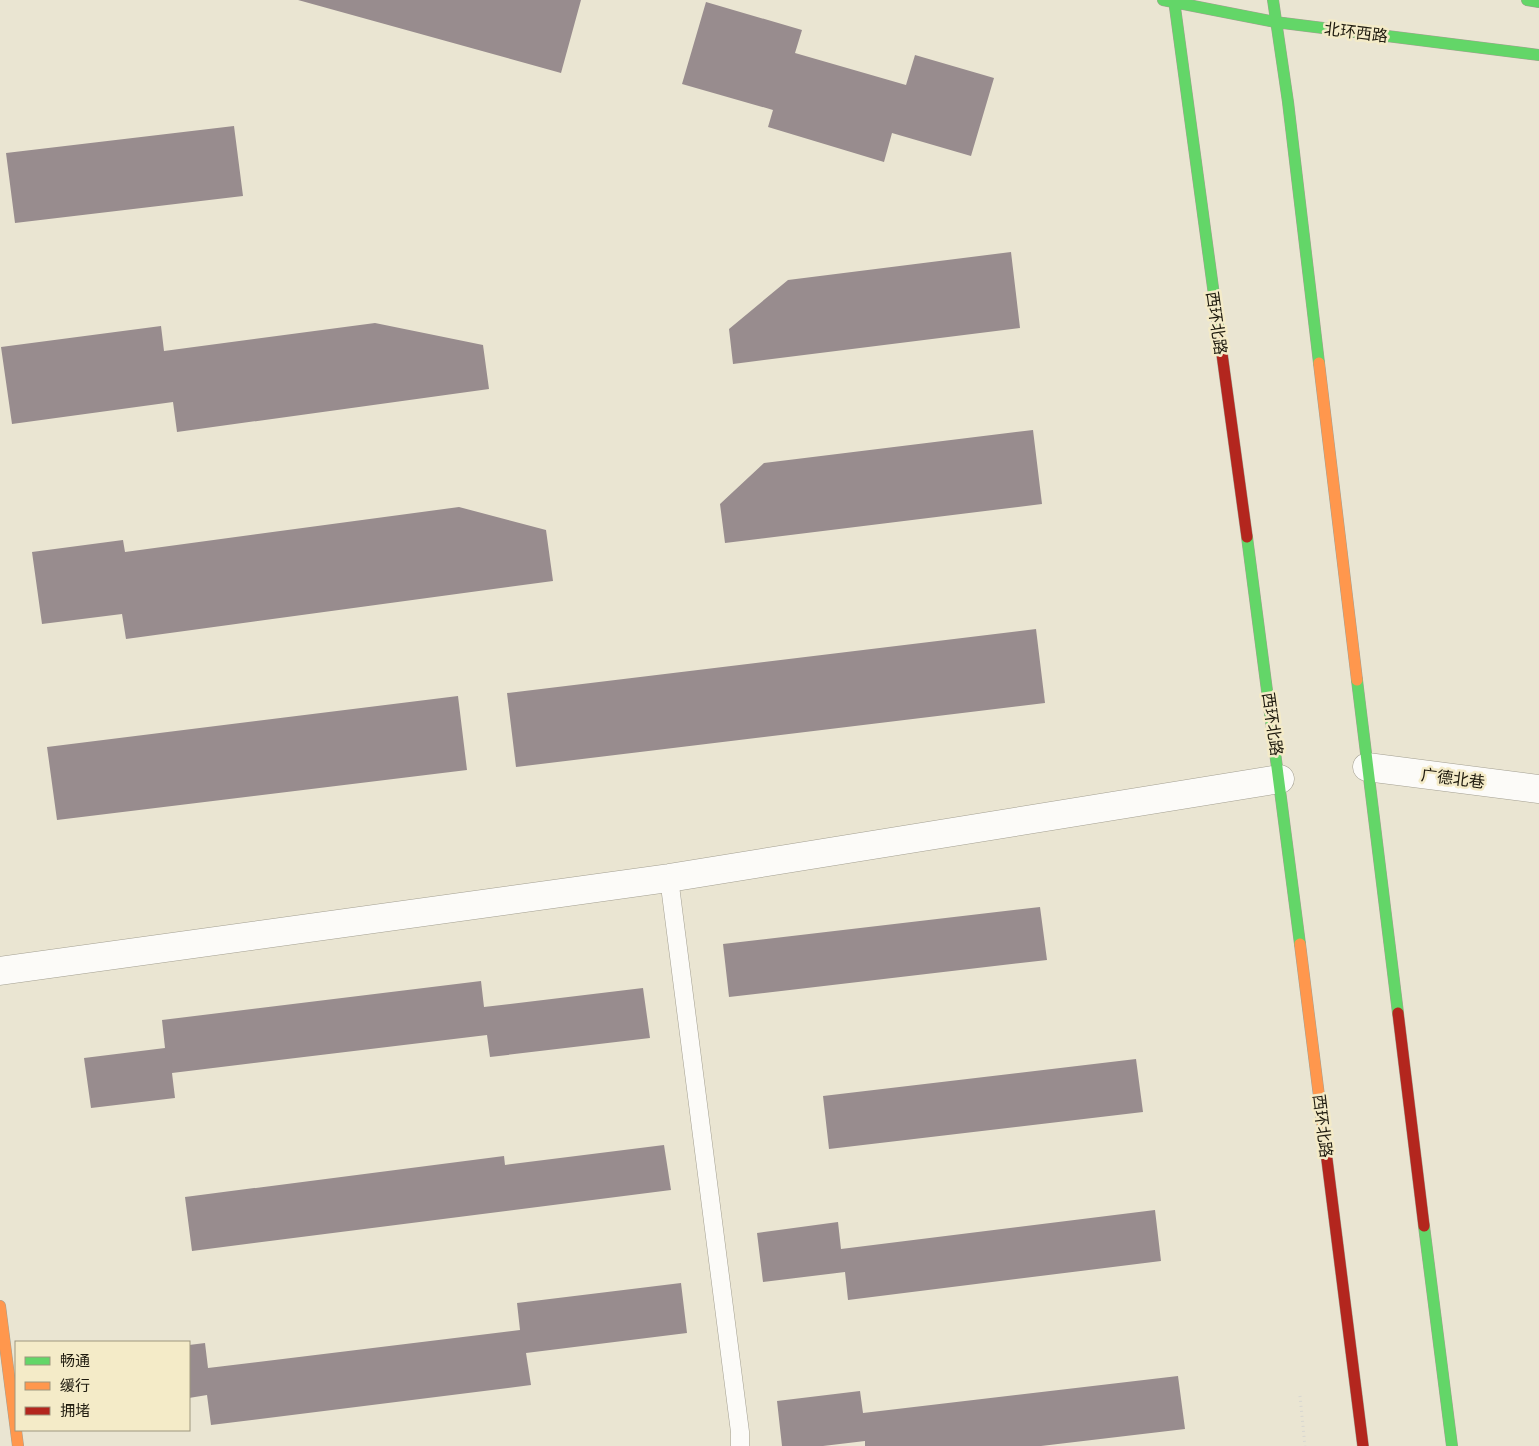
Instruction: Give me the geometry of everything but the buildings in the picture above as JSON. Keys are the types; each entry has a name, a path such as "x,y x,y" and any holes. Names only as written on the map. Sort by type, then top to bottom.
{"main road":[{"path":"1274,0 1275,22 1288,102 1367,768 1452,1446"},
{"path":"1527,0 1539,2"},
{"name":"北环西路","path":"1170,1 1275,22 1539,55"},
{"name":"西环北路","path":"1170,1 1280,779 1364,1446"},
{"path":"0,1306 15,1423"},
{"path":"16,1431 18,1446"}],"street":[{"name":"广德北巷","path":"1367,768 1539,789"},
{"path":"0,971 669,878 1280,779"}],"lane":[{"path":"669,878 739,1422 740,1446"}],"path":[{"path":"1300,1396 1306,1446"}],"traffic: fast":[{"path":"1163,0 1275,22 1539,55"},
{"path":"1174,0 1219,332"},
{"path":"1273,0 1288,102 1319,363"},
{"path":"1527,0 1539,2"},
{"path":"1247,537 1300,944"},
{"path":"1357,680 1398,1013"},
{"path":"1424,1226 1452,1446"}],"traffic: slow":[{"path":"1319,363 1357,680"},
{"path":"1300,944 1324,1136"},
{"path":"0,1306 15,1423"},
{"path":"16,1431 18,1446"}],"traffic: jam":[{"path":"1219,332 1247,537"},
{"path":"1398,1013 1424,1226"},
{"path":"1324,1136 1363,1446"}]}
